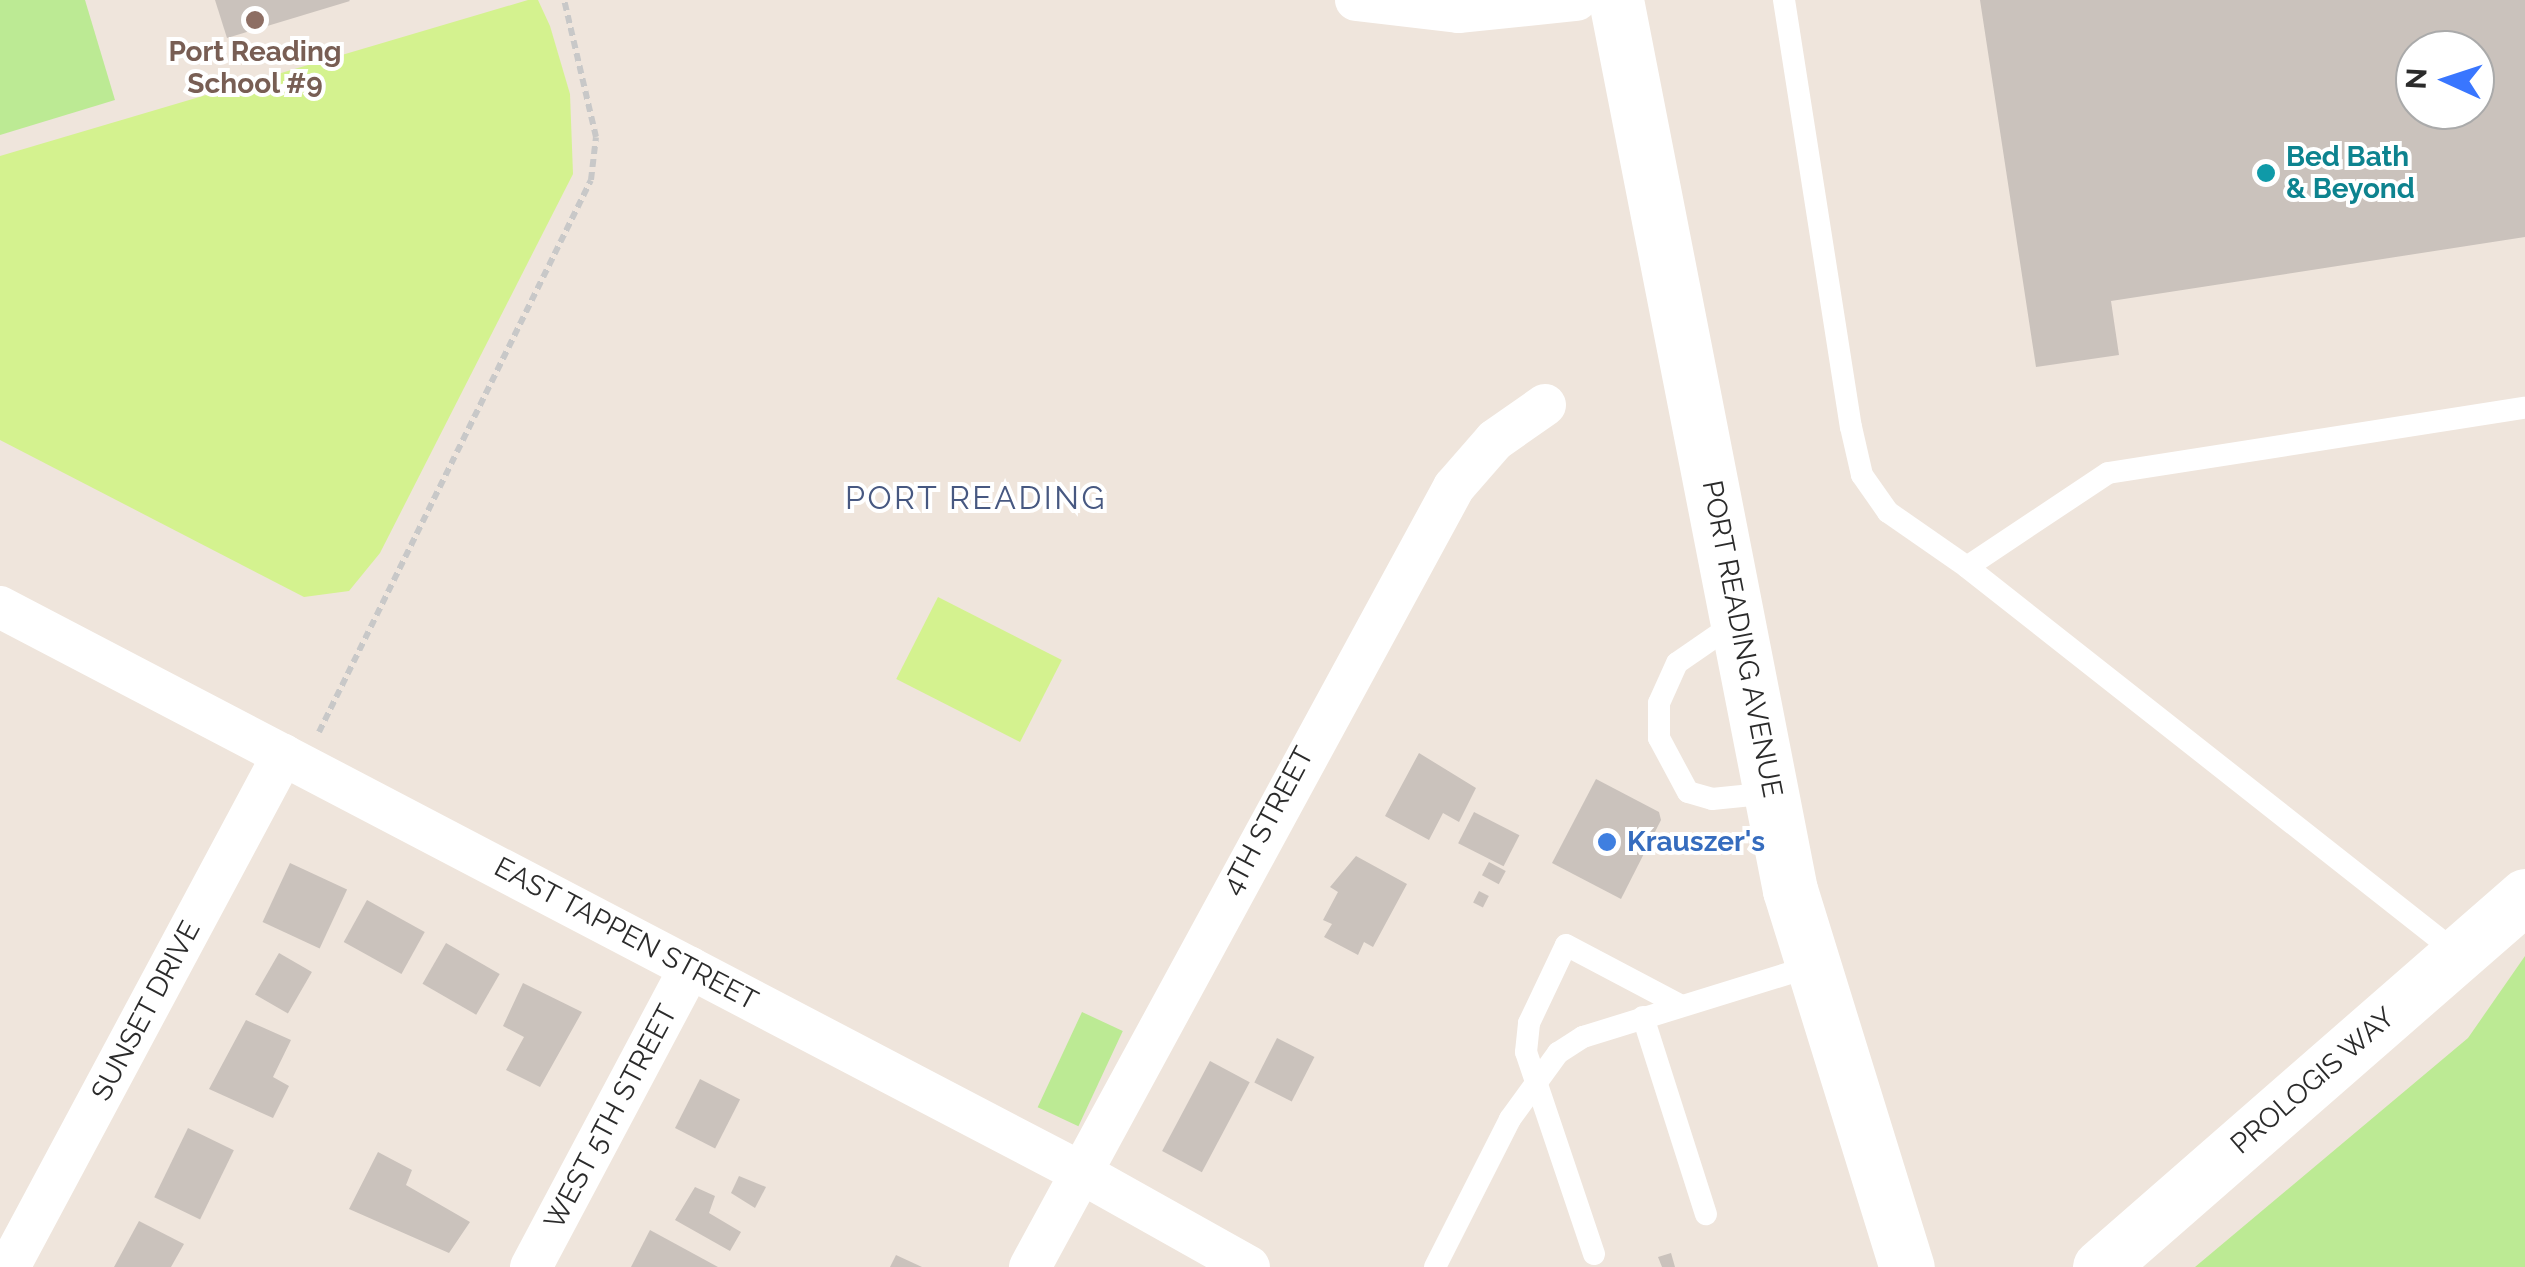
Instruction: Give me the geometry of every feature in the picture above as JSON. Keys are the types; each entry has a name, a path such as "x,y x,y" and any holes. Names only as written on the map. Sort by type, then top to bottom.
{"street":[{"path":"1356,0 1394,10 1458,12 1576,0"},
{"name":"PORT READING AVENUE","path":"1616,0 1772,793 1812,966 1907,1267"},
{"name":"4TH STREET","path":"1030,1267 1078,1171 1454,488 1495,440 1545,405"},
{"name":"EAST TAPPEN STREET","path":"0,607 300,744 690,968 1078,1171 1249,1267"},
{"name":"SUNSET DRIVE","path":"9,1267 300,744"},
{"name":"PROLOGIS WAY","path":"2100,1267 2525,896"},
{"name":"WEST 5TH STREET","path":"531,1267 690,968"}],"lane":[{"path":"1784,0 1862,475 1888,512 1967,567 2457,953"},
{"path":"1967,567 2108,474 2525,408"},
{"path":"1738,621 1677,664 1659,703 1659,738 1688,792 1712,799 1772,793"},
{"path":"1594,1254 1534,1081 1526,1052 1529,1023 1566,945 1680,1005"},
{"path":"1435,1267 1534,1081 1558,1053 1583,1037 1812,966"},
{"path":"1643,1017 1706,1214"}],"path":[{"path":"300,744 591,180 596,137 564,0"}],"green space":[{"path":"0,0 85,0 115,100 0,135"},
{"path":"538,0 550,26 570,94 573,174 380,553 349,591 304,597 0,440 0,156"},
{"path":"938,597 1062,660 1020,742 896,679"},
{"path":"2525,956 2525,1267 2195,1267 2468,1038"},
{"path":"1082,1012 1123,1031 1078,1126 1038,1107"}],"building":[{"name":"Port Reading School #9","path":"215,0 349,0 350,1 227,38"},
{"name":"Bed Bath & Beyond","path":"1980,0 2525,0 2525,237 2111,301 2119,355 2036,367"},
{"path":"1419,753 1476,788 1459,822 1443,813 1429,840 1385,816"},
{"name":"Krauszer's","path":"1596,779 1659,812 1661,820 1621,899 1552,863"},
{"path":"1474,812 1519,835 1504,866 1458,843"},
{"path":"1356,856 1407,884 1373,947 1364,942 1358,955 1324,937 1332,924 1323,920 1338,892 1330,887"},
{"path":"1489,862 1506,871 1499,884 1482,875"},
{"path":"290,863 347,890 320,949 263,922"},
{"path":"1479,891 1489,896 1483,908 1473,903"},
{"path":"367,900 425,932 401,974 344,942"},
{"path":"446,943 500,974 476,1015 422,984"},
{"path":"279,953 312,972 288,1014 255,995"},
{"path":"523,983 582,1012 540,1087 506,1070 524,1037 503,1026"},
{"path":"246,1020 291,1040 273,1077 289,1086 273,1118 209,1089"},
{"path":"1277,1038 1314,1057 1292,1102 1254,1083"},
{"path":"1210,1061 1250,1082 1202,1172 1162,1151"},
{"path":"700,1079 740,1099 715,1148 675,1128"},
{"path":"188,1128 234,1150 200,1220 154,1197"},
{"path":"378,1152 412,1170 406,1185 470,1222 449,1253 349,1209"},
{"path":"739,1176 766,1187 755,1208 731,1193"},
{"path":"695,1187 715,1196 709,1213 741,1232 730,1251 675,1220"},
{"path":"139,1221 184,1244 171,1267 114,1267"},
{"path":"650,1230 718,1267 631,1267"},
{"path":"1671,1253 1675,1267 1662,1267 1658,1257"},
{"path":"896,1255 922,1267 890,1267"}],"place":[{"name":"Port Reading School #9","path":"255,20"},
{"name":"Bed Bath & Beyond","path":"2266,173"},
{"name":"Krauszer's","path":"1607,842"}],"district":[{"name":"PORT READING","path":"976,498"}]}
